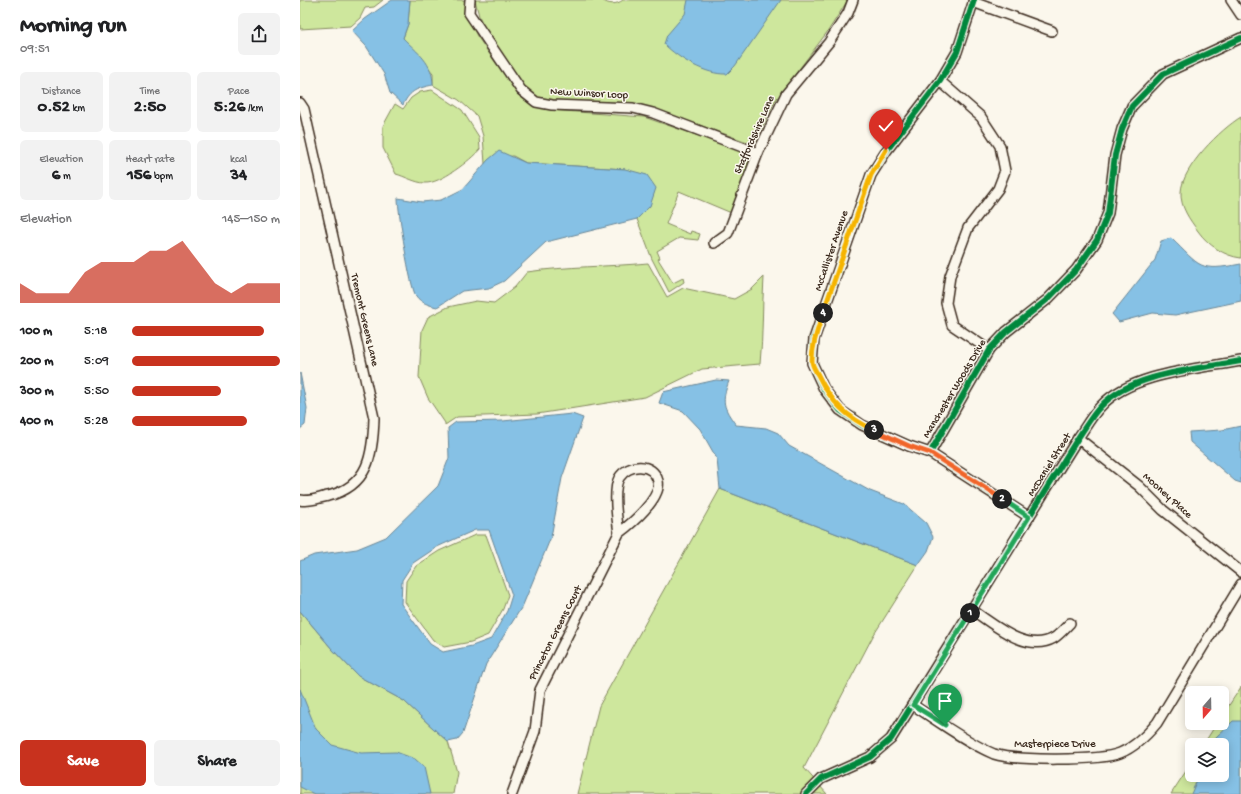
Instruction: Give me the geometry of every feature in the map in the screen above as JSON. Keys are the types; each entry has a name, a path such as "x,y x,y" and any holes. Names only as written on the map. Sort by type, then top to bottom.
{"street":[{"name":"New Winsor Loop","path":"470,0 469,13 521,90 536,102 552,106 633,108 653,113 758,153"},
{"name":"Staffordshire Lane","path":"714,243 728,233 758,153 786,94 829,42 848,12 853,0"},
{"path":"1231,0 1241,15"},
{"path":"974,1 1052,31"},
{"name":"McCallister Avenue","path":"974,1 957,52 940,81 886,150 871,175 814,339 812,363 824,389 840,410 862,424 909,446 930,453 1029,517"},
{"name":"Manchester Woods Drive","path":"930,453 989,350 1006,332 1048,299 1076,270 1097,240 1108,212 1115,155 1122,129 1132,106 1163,74 1241,38"},
{"path":"940,81 981,117 1000,146 1003,159 1005,171 998,189 968,228 950,276 946,303 952,325 989,350"},
{"name":"Tremont Greens Lane","path":"300,103 304,109 374,418 373,446 369,463 356,482 336,494 307,501 300,500"},
{"name":"McDaniel Street","path":"806,794 816,783 829,774 877,752 891,739 1078,438 1101,406 1122,389 1143,379 1241,361"},
{"name":"Mooney Place","path":"1078,438 1139,486 1163,510 1241,572"},
{"name":"Princeton Greens Court","path":"512,794 535,731 540,690 619,533 631,525 654,498 658,489 658,481 654,473 647,468 639,466 632,468 624,472 619,479 617,519 619,533"},
{"name":"Masterpiece Drive","path":"913,705 985,750 1003,756 1090,759 1120,753 1142,738 1157,722 1241,584"},
{"path":"972,610 1013,636 1031,642 1041,642 1054,638 1070,622"}],"green space":[{"path":"300,0 383,0 374,7 365,8 360,18 351,26 300,29"},
{"path":"410,0 464,0 468,17 477,36 518,95 529,103 551,110 644,117 745,152 750,157 733,212 729,212 679,191 666,224 690,234 691,231 700,234 698,240 679,238 657,251 660,258 658,259 673,283 683,278 684,282 669,292 652,259 637,219 650,206 625,169 526,163 513,156 490,159 485,164 483,136 477,116 459,100 433,85 433,73 403,38 408,24"},
{"path":"475,0 602,0 612,4 623,0 848,0 828,31 775,101 756,141 750,143 654,109 630,104 576,102 538,98 527,90 486,31 479,16"},
{"path":"432,90 462,110 479,137 480,149 463,165 447,176 439,180 421,183 396,174 383,148 383,126 395,104 403,109 411,98 420,92"},
{"path":"1241,117 1241,258 1229,255 1217,249 1202,236 1186,213 1182,203 1181,192 1183,182 1195,160 1213,139"},
{"path":"648,263 667,297 683,288 734,299 752,289 764,277 760,364 702,369 645,397 537,414 457,417 445,425 428,398 419,377 422,330 428,317 448,307 476,301 494,303 515,287 527,272"},
{"path":"720,489 918,565 873,636 804,768 827,794 577,794 599,706"},
{"path":"475,535 486,535 508,595 503,609 488,635 471,642 444,647 433,640 405,602 406,581 416,566 439,551"},
{"path":"300,611 332,649 358,676 404,701 448,742 457,772 453,794 300,794"},
{"path":"1241,687 1241,794 1171,794 1185,773 1185,782 1229,782 1229,738 1207,738 1213,730 1229,730 1229,705"}],"water":[{"path":"392,0 410,0 408,24 403,38 424,59 430,70 433,85 415,90 403,105 390,93 384,74 366,46 352,31 365,19"},
{"path":"688,0 781,0 735,66 727,74 719,74 693,65 670,50 664,44 667,35 685,14"},
{"path":"499,151 526,163 625,169 647,175 656,188 650,206 637,219 546,242 504,281 489,288 462,291 437,307 425,303 416,296 411,279 398,198 422,202 441,200 463,189 488,160"},
{"path":"1171,238 1201,265 1216,267 1241,264 1241,301 1175,315 1153,313 1119,322 1112,314 1155,260 1161,241"},
{"path":"300,373 307,408 305,425 300,429"},
{"path":"716,380 729,381 724,399 726,409 736,425 766,428 778,433 789,446 870,491 904,504 926,523 933,537 928,551 918,565 720,489 717,459 700,429 683,411 659,403 663,392"},
{"path":"572,414 583,418 562,478 551,537 523,605 486,664 463,733 457,740 448,742 404,701 358,676 332,649 300,611 300,561 314,555 357,549 386,537 438,486 449,458 448,428 456,422 503,421","holes":["475,530 489,530 512,595 507,611 491,639 472,646 443,652 430,644 401,604 402,580 413,563 437,547"]},
{"path":"1241,426 1241,483 1235,481 1190,442 1189,432 1222,430"},
{"path":"300,689 316,729 332,745 361,753 396,752 415,759 424,767 430,794 314,794 300,787"},
{"path":"1233,721 1241,721 1241,794 1191,794 1196,782 1229,782 1229,738 1216,738 1223,730 1229,730 1229,725"}],"cycle path":[{"path":"974,0 957,52 940,81 887,150 871,175 814,339 812,363 824,389 840,410 862,425 909,446 930,453 1029,517"},
{"path":"930,453 989,350 1006,332 1048,299 1076,270 1097,240 1108,213 1115,155 1122,129 1132,106 1163,74 1241,38"},
{"path":"806,794 821,779 870,757 891,739 1078,438 1101,406 1114,395 1129,386 1147,379 1186,370 1241,361"}],"route":[{"path":"886,150 871,175 814,339 812,363 824,389 840,410 862,424 909,446 930,453 1029,517 913,705 945,725"}]}
